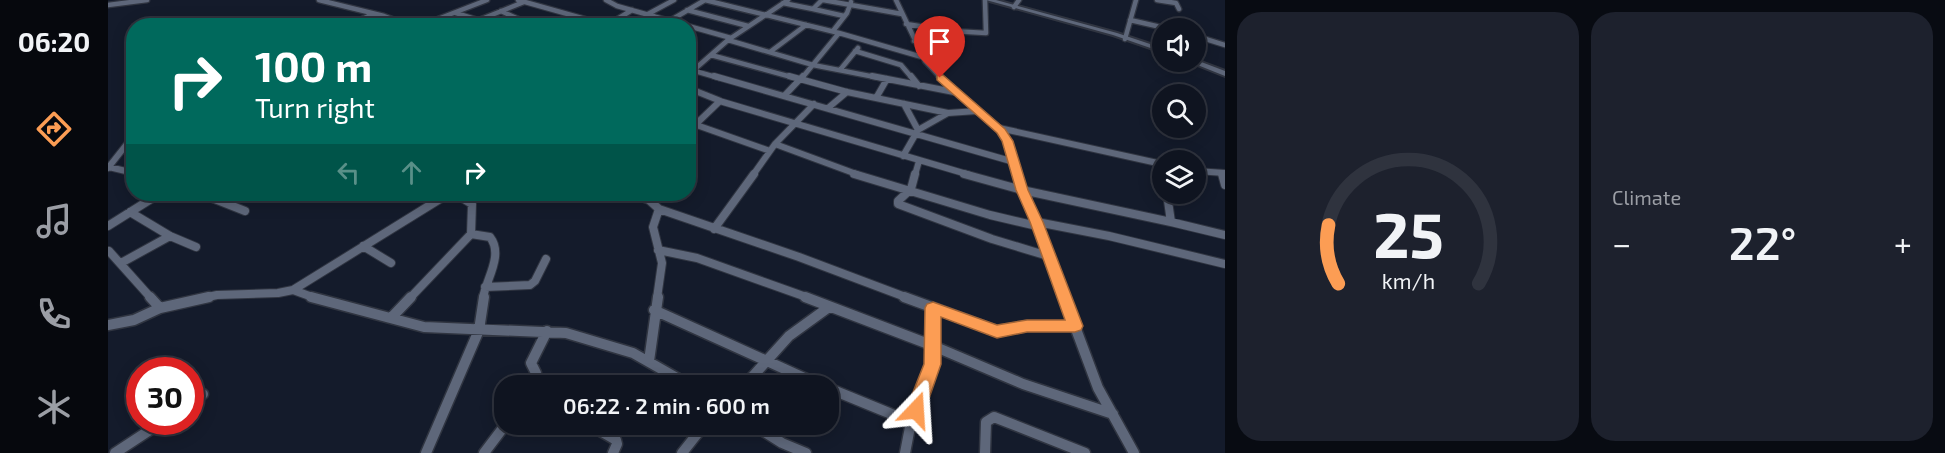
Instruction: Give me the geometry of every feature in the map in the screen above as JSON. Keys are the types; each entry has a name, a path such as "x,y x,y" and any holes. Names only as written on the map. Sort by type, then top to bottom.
{"main road":[{"path":"987,0 1152,47"},
{"path":"1206,67 1225,74"}],"street":[{"path":"108,5 147,0"},
{"path":"319,0 386,18"},
{"path":"442,18 487,0"},
{"path":"518,0 581,18"},
{"path":"606,0 662,18"},
{"path":"648,14 674,0"},
{"path":"674,18 705,0 836,32 922,57"},
{"path":"813,9 822,0 851,2 902,14"},
{"path":"896,0 922,57 954,92 997,128 1007,141 1022,190 1037,224 1098,388 1134,453"},
{"path":"906,24 975,34 986,33 987,0"},
{"path":"1014,7 1018,0"},
{"path":"1125,39 1130,11 1136,0"},
{"path":"1157,0 1177,2 1179,9"},
{"path":"483,18 527,1"},
{"path":"696,70 729,39 786,1 844,16"},
{"path":"785,95 813,65 836,32 851,2"},
{"path":"619,18 632,10"},
{"path":"687,10 748,27"},
{"path":"501,11 516,18"},
{"path":"456,13 472,18"},
{"path":"365,18 374,14"},
{"path":"1130,20 1152,25"},
{"path":"770,52 806,25"},
{"path":"696,28 813,65 954,92"},
{"path":"914,41 947,46 950,45 952,31"},
{"path":"1206,39 1225,45"},
{"path":"840,70 864,40"},
{"path":"855,51 901,65 919,86"},
{"path":"711,55 847,92 904,104 948,113 978,111"},
{"path":"696,71 916,132 1014,162"},
{"path":"876,98 887,80"},
{"path":"696,91 720,101 1022,190 1225,235"},
{"path":"828,108 847,92"},
{"path":"696,121 720,101"},
{"path":"714,229 772,147 814,104"},
{"path":"904,104 916,132"},
{"path":"903,156 916,132 948,113"},
{"path":"696,125 990,215 1109,236 1225,264"},
{"path":"997,128 1152,162"},
{"path":"126,145 108,168 126,171"},
{"path":"919,161 911,189 898,201 898,204 992,239 1048,256"},
{"path":"1206,172 1224,175 1225,185"},
{"path":"108,226 148,201"},
{"path":"220,201 245,211"},
{"path":"108,325 134,320 160,308 217,295 278,293 293,290 435,201"},
{"path":"391,318 471,234 472,204 467,201"},
{"path":"650,201 658,209 799,257 997,331 1027,326 1075,326"},
{"path":"1168,204 1171,222"},
{"path":"649,361 662,263 653,227 658,209"},
{"path":"130,212 170,236 196,246"},
{"path":"426,453 479,330 484,287 495,264 493,241 490,237 471,234"},
{"path":"121,263 170,236"},
{"path":"363,246 391,263"},
{"path":"658,250 671,251 753,277 931,345 1023,384 1113,414"},
{"path":"110,251 160,308"},
{"path":"484,287 530,285 535,281 546,259"},
{"path":"293,290 424,327 566,333 619,347 673,375"},
{"path":"753,375 789,336 829,306"},
{"path":"905,453 911,422 932,364 933,308"},
{"path":"654,310 795,375"},
{"path":"536,375 531,363 547,331"},
{"path":"839,393 911,422"},
{"path":"985,453 986,422 994,417 1084,453"},
{"path":"115,453 142,435"},
{"path":"487,452 499,435"},
{"path":"607,435 616,440 617,444 613,453"},
{"path":"682,453 696,435"},
{"path":"765,435 780,448 806,453"}],"route":[{"path":"916,410 932,364 933,308 997,331 1027,326 1075,326 1037,222 1022,190 1007,141 1001,131 940,78"}]}
